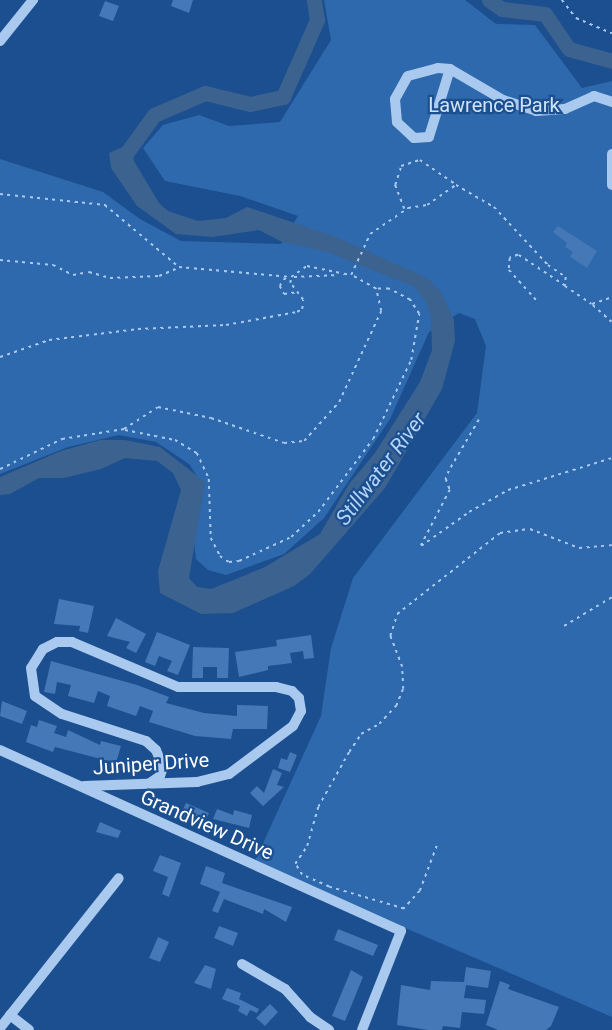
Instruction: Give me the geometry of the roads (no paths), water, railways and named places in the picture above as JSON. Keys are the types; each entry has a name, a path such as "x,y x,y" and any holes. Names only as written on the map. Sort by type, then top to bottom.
{"street":[{"path":"0,41 33,0"},
{"path":"450,69 429,137 414,138 403,131 393,108 408,76 424,69 450,69 503,100 536,111 565,109 594,96 612,102"},
{"path":"612,154 612,184"},
{"name":"Juniper Drive","path":"84,786 197,782 229,774 293,726 302,711 299,698 292,691 268,686 186,688 161,682 79,643 57,642 43,649 31,668 35,696 62,714 146,741 156,750 163,767 160,776 150,783"},
{"name":"Grandview Drive","path":"0,750 84,786 160,825 401,931 365,1029"},
{"path":"0,1028 119,878"},
{"path":"242,964 285,989 316,1022 329,1030"},
{"path":"10,1016 29,1030"}],"water":[{"path":"125,146 159,203 168,211 198,221 226,218 247,207 336,237 427,278 441,292 454,320 455,341 442,389 385,488 310,574 294,586 233,613 201,614 160,593 158,571 181,490 173,473 157,461 125,458 101,469 64,478 39,478 10,494 0,495 0,477 61,451 100,440 125,440 160,447 205,482 189,578 197,587 211,589 265,567 320,534 349,484 375,453 420,382 432,350 431,318 426,302 415,287 327,252 282,242 259,230 212,237 176,234 137,206 111,168 109,153"}],"waterway":[{"name":"Stillwater River","path":"127,168 125,155 154,115 205,93 250,104 283,97 317,20 314,0"},
{"name":"Stillwater River","path":"489,0 502,9 545,14 569,49 612,61"}],"park label":[{"name":"Lawrence Park","path":"494,105"}]}
